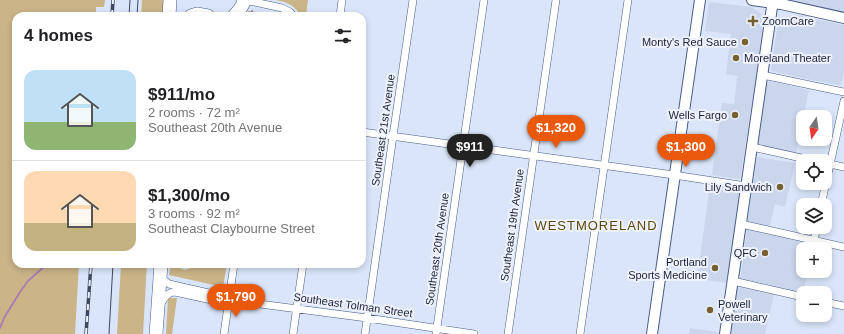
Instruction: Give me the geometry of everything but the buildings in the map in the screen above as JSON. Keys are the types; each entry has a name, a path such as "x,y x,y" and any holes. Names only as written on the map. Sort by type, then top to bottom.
{"highway":[{"path":"169,12 170,0"},
{"path":"176,12 178,0"},
{"path":"238,12 245,0"},
{"path":"148,334 153,268"},
{"path":"156,334 160,270"}],"street":[{"path":"245,0 282,8 290,12"},
{"path":"340,12 342,0"},
{"name":"Southeast 21st Avenue","path":"365,334 413,0"},
{"name":"Southeast 20th Avenue","path":"437,332 484,0"},
{"name":"Southeast 19th Avenue","path":"508,334 556,0"},
{"path":"580,334 628,0"},
{"path":"652,334 700,0"},
{"path":"752,0 773,1 844,18"},
{"path":"725,334 773,1"},
{"path":"762,75 844,92"},
{"path":"831,154 844,101"},
{"path":"366,133 746,186"},
{"path":"752,147 796,157"},
{"path":"832,165 844,167"},
{"path":"741,224 844,247"},
{"path":"814,240 815,234"},
{"path":"224,334 233,268"},
{"path":"293,334 303,268"},
{"name":"Southeast Tolman Street","path":"160,270 169,284 222,296 229,300"},
{"path":"733,281 796,295"},
{"name":"Southeast Tolman Street","path":"158,308 167,294 175,292 221,302 229,300 297,308 367,318 437,332 474,334"},
{"path":"832,303 844,306"}],"shaded area":[{"path":"0,0 105,0 104,7 96,7 96,12 12,12 12,268 79,268 75,334 0,334"},
{"path":"142,0 164,0 163,12 141,12"},
{"path":"275,0 308,0 306,12 298,12 290,5"},
{"path":"791,0 844,0 844,11 826,8"},
{"path":"709,2 751,7 761,14 762,18 763,24 759,60 740,179 712,175 722,103 734,104 737,77 741,77 726,74 731,34 705,31"},
{"path":"795,15 844,25 844,72 840,85 772,71 771,69 779,24 787,17"},
{"path":"770,81 809,90 805,110 796,110 796,146 797,146 796,153 760,146 758,143 766,85"},
{"path":"758,157 795,163 785,207 775,204 769,229 747,224"},
{"path":"710,185 739,189 741,191 728,283 697,279"},
{"path":"747,226 814,241 796,242 796,278 806,278 805,286 796,286 796,296 740,283"},
{"path":"121,268 147,268 143,334 117,334"},
{"path":"170,268 181,268 184,270 191,268 226,268 223,287 169,275"},
{"path":"741,287 774,294 765,334 731,334 737,289"},
{"path":"168,298 177,298 172,334 166,334"},
{"path":"690,328 717,332 717,334 689,334"}],"waterway":[{"path":"0,328 4,318 20,292 28,281 43,268"}],"tram line":[{"path":"129,12 130,0"},
{"path":"137,12 138,0"},
{"path":"109,334 113,268"}],"railway":[{"path":"112,12 113,0"},
{"path":"86,334 91,268"}],"place":[{"name":"ZoomCare","path":"753,21"},
{"name":"Monty's Red Sauce","path":"745,42"},
{"name":"Moreland Theater","path":"736,58"},
{"name":"Wells Fargo","path":"735,115"},
{"name":"Lily Sandwich","path":"780,187"},
{"name":"QFC","path":"765,253"},
{"name":"Portland Sports Medicine","path":"715,268"},
{"name":"Powell Veterinary","path":"710,310"}],"district":[{"name":"WESTMORELAND","path":"596,225"}]}
